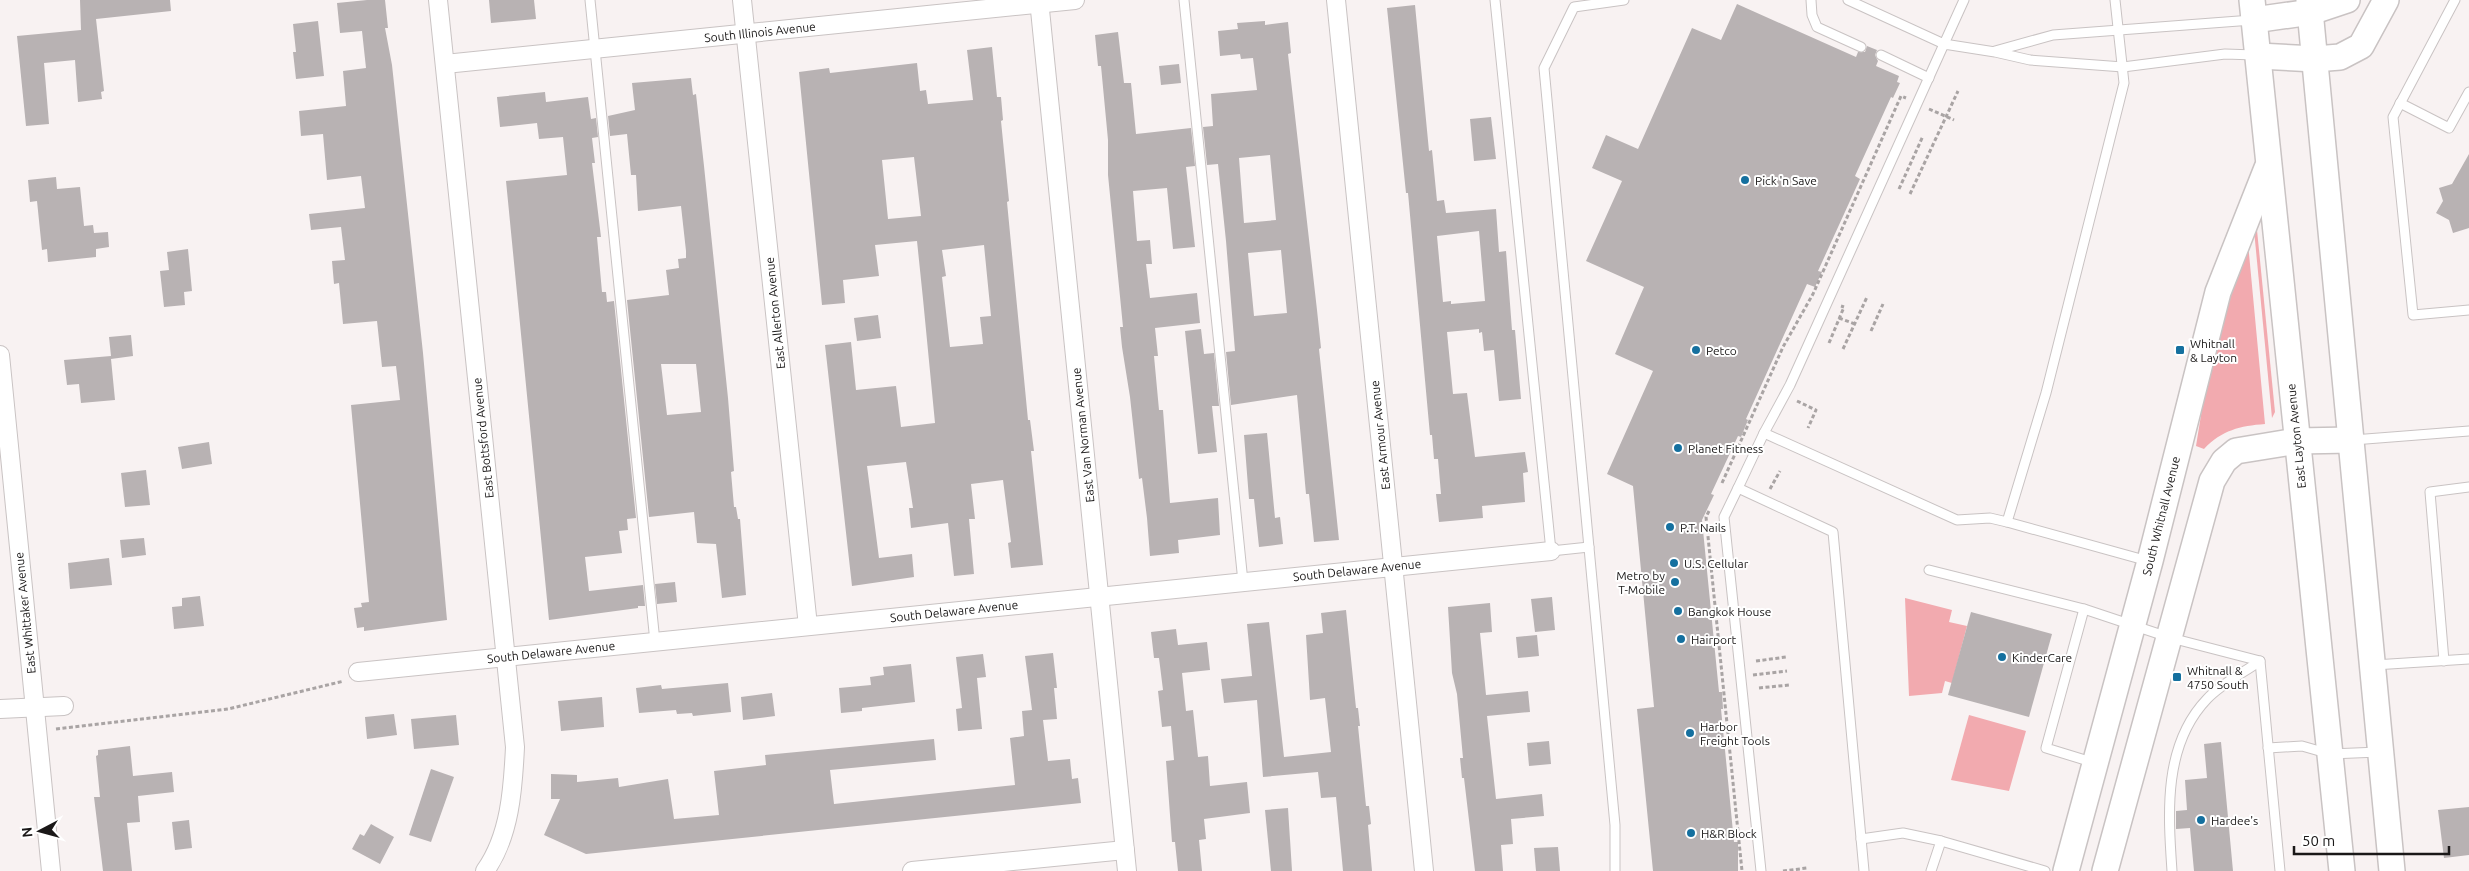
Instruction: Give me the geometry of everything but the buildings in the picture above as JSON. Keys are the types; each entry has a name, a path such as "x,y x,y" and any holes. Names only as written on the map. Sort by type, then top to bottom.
{"main road":[{"path":"2253,10 2310,6 2346,0"},
{"path":"2258,56 2315,59 2340,57 2361,46 2386,0"},
{"path":"2310,6 2392,871"},
{"name":"East Layton Avenue","path":"2253,10 2342,871"},
{"name":"South Whitnall Avenue","path":"2066,871 2133,626 2218,292 2268,166"},
{"path":"2105,871 2171,638 2212,481 2224,461 2236,451 2297,442 2351,440"},
{"path":"2333,779 2356,871"}],"street":[{"name":"East Bottsford Avenue","path":"438,0 515,748 512,796 504,830 485,871"},
{"name":"East Allerton Avenue","path":"742,0 808,626"},
{"name":"South Illinois Avenue","path":"445,64 1039,2 1075,0"},
{"name":"East Armour Avenue","path":"1336,0 1424,871"},
{"name":"East Van Norman Avenue","path":"1039,2 1127,871"},
{"name":"East Whittaker Avenue","path":"0,355 51,871"},
{"name":"South Delaware Avenue","path":"358,672 1551,551"},
{"path":"0,710 64,706"},
{"path":"912,871 1125,850"}],"lane":[{"path":"590,0 655,642"},
{"path":"1184,0 1243,582"},
{"path":"1495,0 1551,551 1589,547"},
{"path":"1615,871 1615,825 1544,68 1574,7 1624,0"},
{"path":"1811,0 1812,15 1817,27 1861,46"},
{"path":"1848,0 1944,44 2030,60 2123,67 2225,54 2258,56"},
{"path":"1761,871 1724,517 1764,433 1790,385 1964,0"},
{"path":"2007,522 2046,393 2124,83 2115,0"},
{"path":"2455,0 2393,117 2414,314 2469,310"},
{"path":"1995,52 2054,35 2119,31 2253,10"},
{"path":"1881,55 1929,78"},
{"path":"2400,103 2449,128 2469,92"},
{"path":"2351,440 2469,431"},
{"path":"1764,433 1957,520 1990,518 2150,561"},
{"path":"2444,661 2430,492 2469,487"},
{"path":"1738,488 1834,532 1864,871"},
{"path":"1929,570 2084,609 2171,638 2260,661"},
{"path":"2084,609 2046,748 2096,764"},
{"path":"2372,666 2469,659"},
{"path":"2260,661 2280,871"},
{"path":"2172,871 2168,813 2171,781 2179,745 2191,717 2208,697 2260,661"},
{"path":"2268,748 2302,746 2330,754 2380,752"},
{"path":"1861,839 1902,833 2045,871"},
{"path":"1931,871 1940,842"},
{"path":"2007,871 2010,862"}],"path":[{"path":"1910,194 1958,91"},
{"path":"1718,492 1783,347 1813,294 1901,96"},
{"path":"1899,189 1923,136"},
{"path":"1843,349 1867,296"},
{"path":"1871,331 1883,304"},
{"path":"1839,318 1855,324"},
{"path":"1710,509 1706,517 1742,871"},
{"path":"1756,660 1786,657"},
{"path":"1752,675 1787,671"},
{"path":"56,729 228,709 351,680 358,672"},
{"path":"1759,688 1789,685"},
{"path":"1783,871 1807,868"}],"shaded area":[{"path":"2254,230 2257,230 2275,412 2272,418"},
{"path":"2248,243 2265,424 2232,430 2218,437 2204,449 2196,446 2213,341"},
{"path":"1905,598 1952,610 1949,622 1967,626 1952,683 1945,681 1942,693 1909,696"},
{"path":"1969,715 2026,731 2009,791 1951,780"}],"place":[{"name":"Pick 'n Save","path":"1745,180"},
{"name":"Petco","path":"1696,350"},
{"name":"Whitnall & Layton","path":"2180,350"},
{"name":"Planet Fitness","path":"1678,448"},
{"name":"P.T. Nails","path":"1670,527"},
{"name":"U.S. Cellular","path":"1674,563"},
{"name":"Metro by T-Mobile","path":"1675,582"},
{"name":"Bangkok House","path":"1678,611"},
{"name":"Hairport","path":"1681,639"},
{"name":"KinderCare","path":"2002,657"},
{"name":"Whitnall & 4750 South","path":"2177,677"},
{"name":"Harbor Freight Tools","path":"1690,733"},
{"name":"Hardee's","path":"2201,820"},
{"name":"H&R Block","path":"1691,833"}]}
